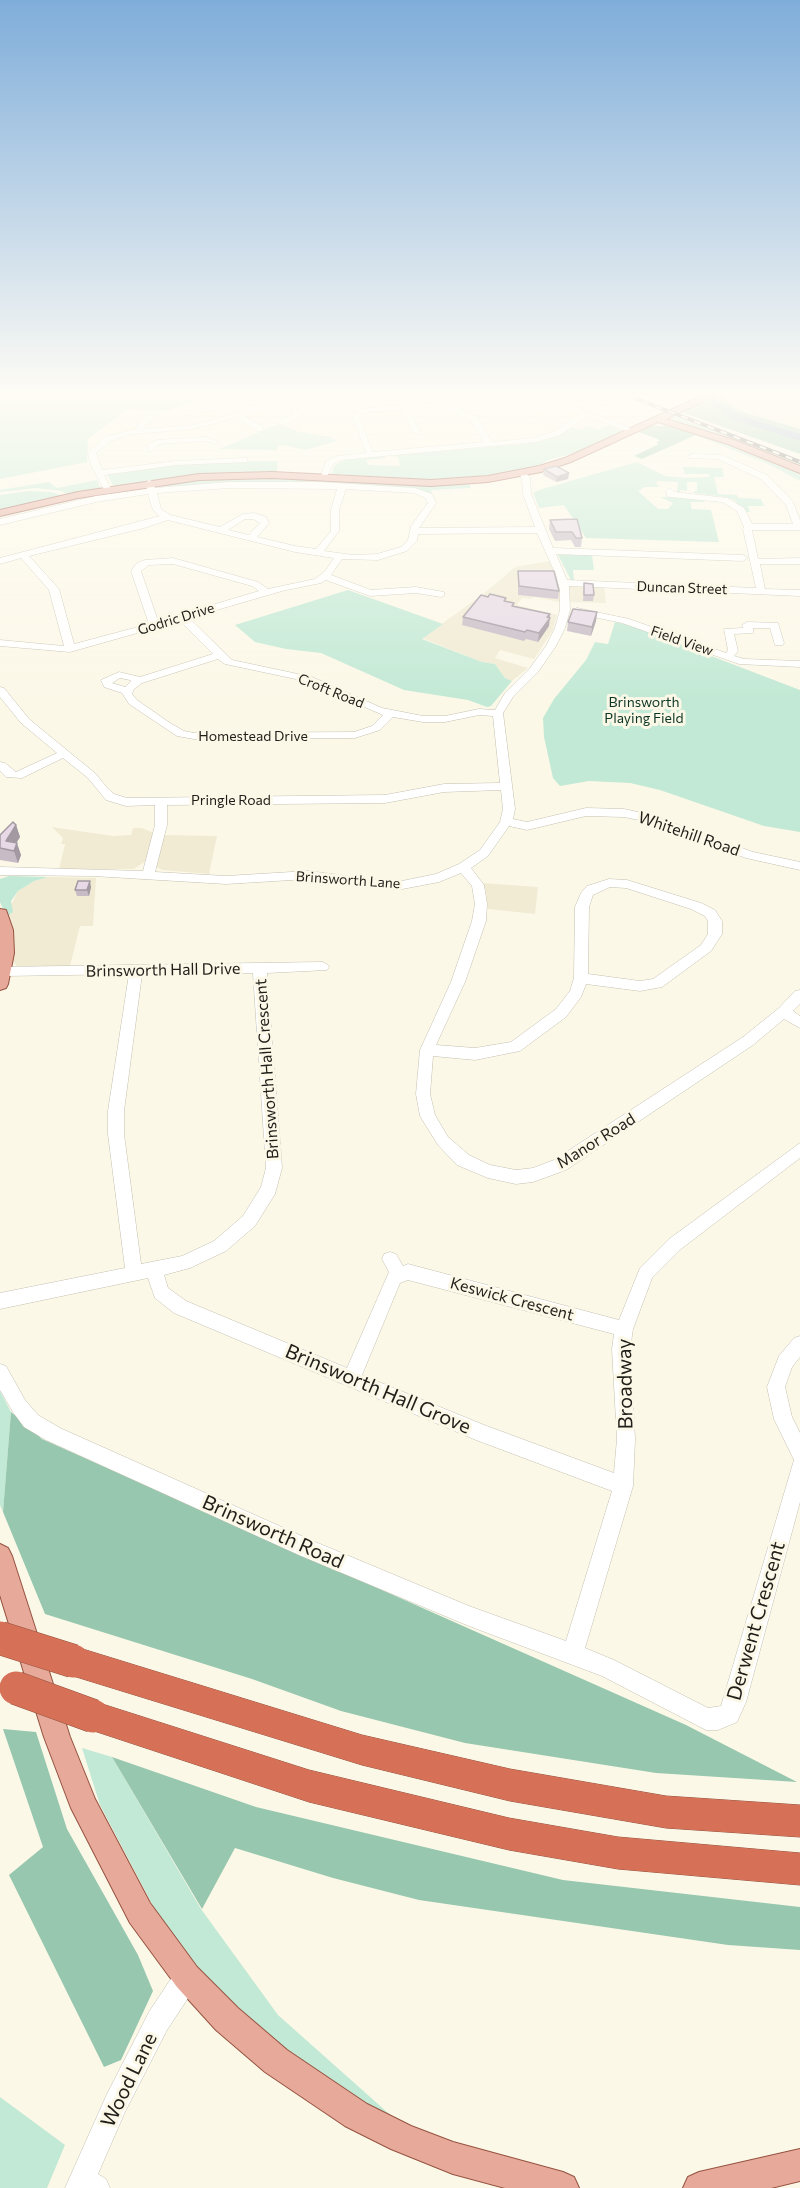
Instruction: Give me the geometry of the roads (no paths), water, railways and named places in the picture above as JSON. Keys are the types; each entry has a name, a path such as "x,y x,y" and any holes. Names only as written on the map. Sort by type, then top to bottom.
{"highway":[{"path":"0,1638 362,1750 510,1785 666,1812 800,1821"},
{"path":"8,1686 309,1786 509,1834 618,1853 800,1869"}],"main road":[{"path":"0,513 70,498"},
{"path":"0,914 5,930 1,980"},
{"path":"0,1556 57,1737 85,1809 154,1935 187,1977 227,2019 276,2061 316,2091 356,2115 402,2138 453,2158 563,2188"},
{"path":"712,2187 800,2165"}],"street":[{"path":"0,522 98,498"},
{"path":"154,498 157,510 167,517 317,554 370,558 399,552 412,541 417,523 431,506 429,498"},
{"path":"317,554 334,531 335,510 339,498"},
{"path":"498,713 509,695 534,670 551,646 560,628 565,610 563,583 528,498"},
{"path":"713,498 729,502 741,510 745,523 750,526 799,527 790,504 784,498"},
{"path":"220,531 243,517 254,516 263,519 265,523 250,538"},
{"path":"0,561 131,529 167,517"},
{"path":"750,526 747,530 761,591"},
{"path":"414,531 540,530"},
{"path":"550,551 742,558"},
{"path":"23,555 54,589 70,649"},
{"path":"339,557 326,576 369,594 416,590 441,594"},
{"path":"154,626 136,571 140,565 148,562 173,561 255,584 266,592"},
{"path":"755,562 800,561"},
{"name":"Godric Drive","path":"0,643 70,649 266,592 313,582 326,576"},
{"name":"Duncan Street","path":"563,583 800,593"},
{"name":"Field View","path":"565,610 609,617 637,625 753,664 800,664"},
{"path":"627,616 640,617 641,621 637,625"},
{"name":"Croft Road","path":"182,617 220,655 235,664 308,679 390,714 433,719 479,712 498,713"},
{"path":"727,657 733,651 728,631 749,631 747,625 774,625 779,643"},
{"name":"Homestead Drive","path":"127,691 138,681 220,655"},
{"name":"Homestead Drive","path":"127,691 108,685 106,680 119,675 133,677 138,681"},
{"name":"Pringle Road","path":"0,690 25,721 92,776 110,797 134,803 385,799 444,789 507,786"},
{"name":"Homestead Drive","path":"127,691 134,702 166,725 181,734 194,736 355,735 376,728 390,714"},
{"name":"Brinsworth Lane","path":"0,871 148,874 226,880 308,875 374,885 397,886 439,878 463,867 489,848 506,822 509,800 498,713"},
{"path":"1,765 10,775 18,776 65,753"},
{"path":"148,874 161,825 161,801"},
{"name":"Whitehill Road","path":"506,822 527,826 586,812 624,813 647,818 750,855 800,866"},
{"name":"Manor Road","path":"463,867 478,885 481,904 479,921 458,982 427,1050 423,1094 428,1116 443,1141 463,1160 481,1168 503,1175 533,1175 560,1165 748,1041 784,1012 800,995"},
{"path":"427,1050 475,1054 514,1047 536,1035 561,1013 576,993 581,978 583,900 592,889 609,883 627,884 705,909 714,921 715,934 706,948 657,984 640,986 581,978"},
{"name":"Brinsworth Hall Drive","path":"1,980 136,970 322,967"},
{"name":"Brinsworth Hall Crescent","path":"0,1301 184,1263 233,1236 255,1212 273,1179 274,1148 260,969"},
{"path":"134,1273 116,1134 116,1111 136,970"},
{"path":"784,1012 800,1023"},
{"name":"Broadway","path":"573,1654 623,1486 626,1439 621,1368 624,1329 630,1308 646,1274 658,1259 800,1149"},
{"name":"Keswick Crescent","path":"352,1377 394,1278 394,1266 624,1329"},
{"name":"Brinsworth Hall Grove","path":"154,1269 161,1293 180,1307 352,1377 483,1434 623,1486"},
{"path":"800,1344 785,1362 776,1387 783,1419 800,1453"},
{"name":"Brinsworth Road","path":"0,1372 19,1406 31,1421 53,1434 306,1548 469,1616 573,1654"},
{"name":"Derwent Crescent","path":"573,1654 651,1689 706,1719 718,1719 729,1714 735,1702 800,1467"},
{"name":"Wood Lane","path":"86,2185 134,2066 158,2021 187,1977"}],"park label":[{"name":"Brinsworth Playing Field","path":"644,710"}]}
